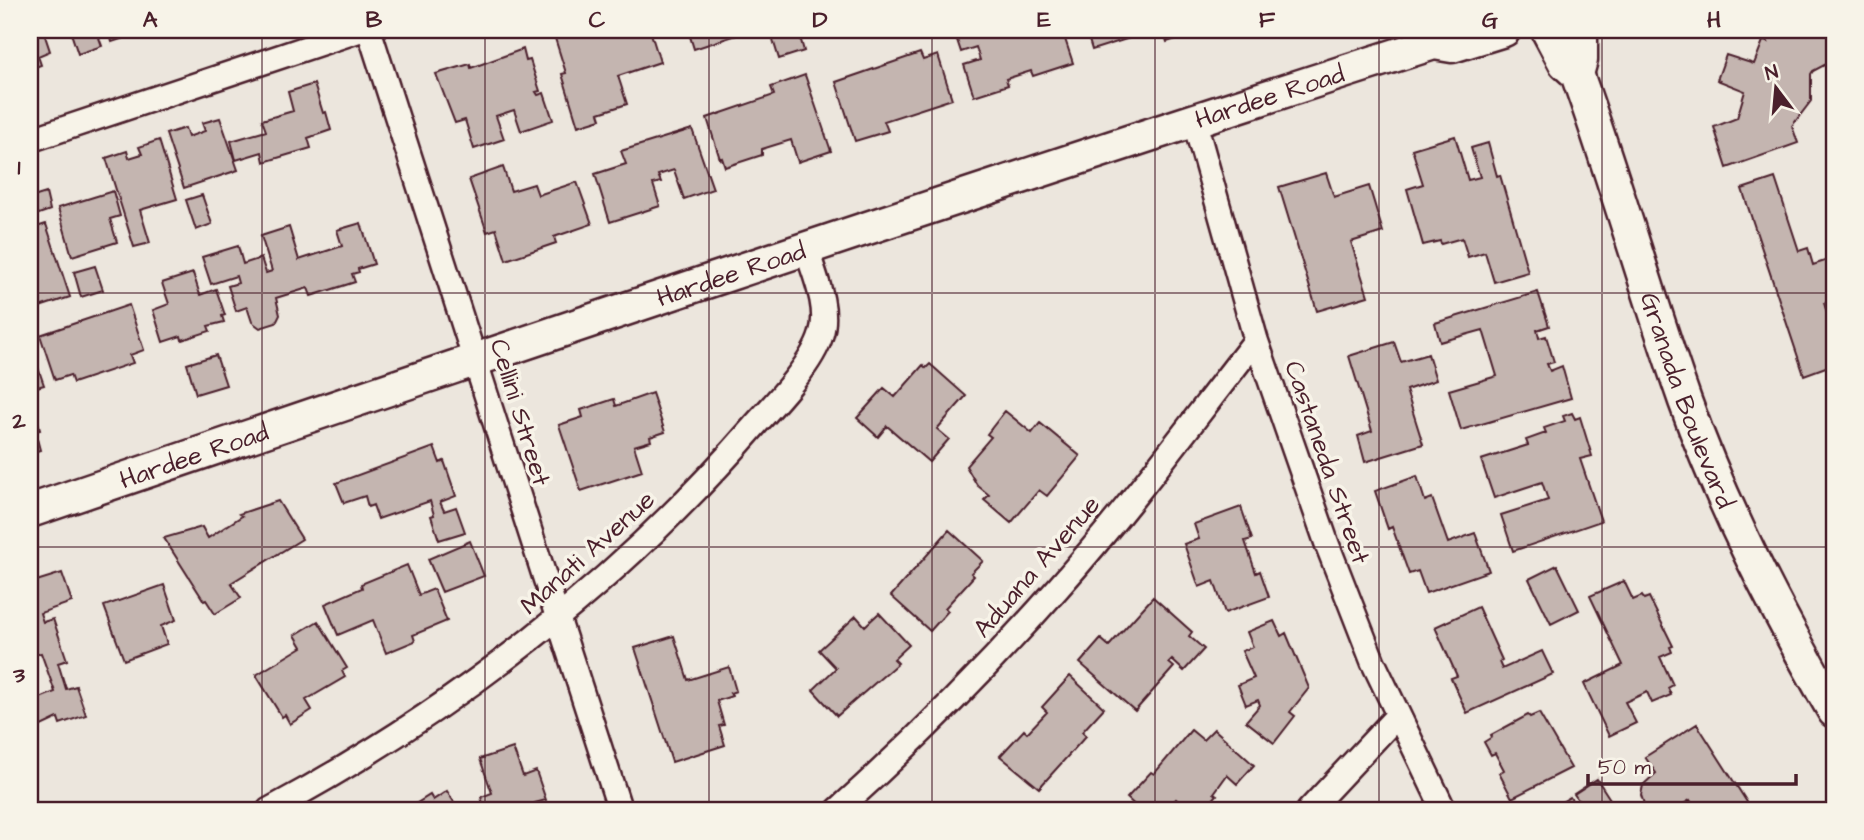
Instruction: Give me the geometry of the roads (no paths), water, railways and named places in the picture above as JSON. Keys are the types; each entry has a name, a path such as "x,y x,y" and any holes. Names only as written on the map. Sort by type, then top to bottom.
{"street":[{"path":"30,140 360,30"},
{"name":"Cellini Street","path":"369,30 620,810"},
{"name":"Hardee Road","path":"30,511 1441,36 1452,46 1504,30"},
{"path":"1547,30 1565,30"},
{"name":"Granada Boulevard","path":"1547,30 1565,63 1577,74 1686,402 1710,464 1764,584 1834,711"},
{"name":"Granada Boulevard","path":"1577,74 1581,60 1581,30"},
{"name":"Castaneda Street","path":"1194,120 1256,340 1336,568 1397,716 1444,810"},
{"name":"Manati Avenue","path":"269,810 395,735 510,656 558,618 683,504 749,432 806,363 818,343 824,320 806,248"},
{"name":"Aduana Avenue","path":"838,810 906,747 1058,588 1112,525 1256,340"},
{"path":"1309,810 1397,716"}]}
